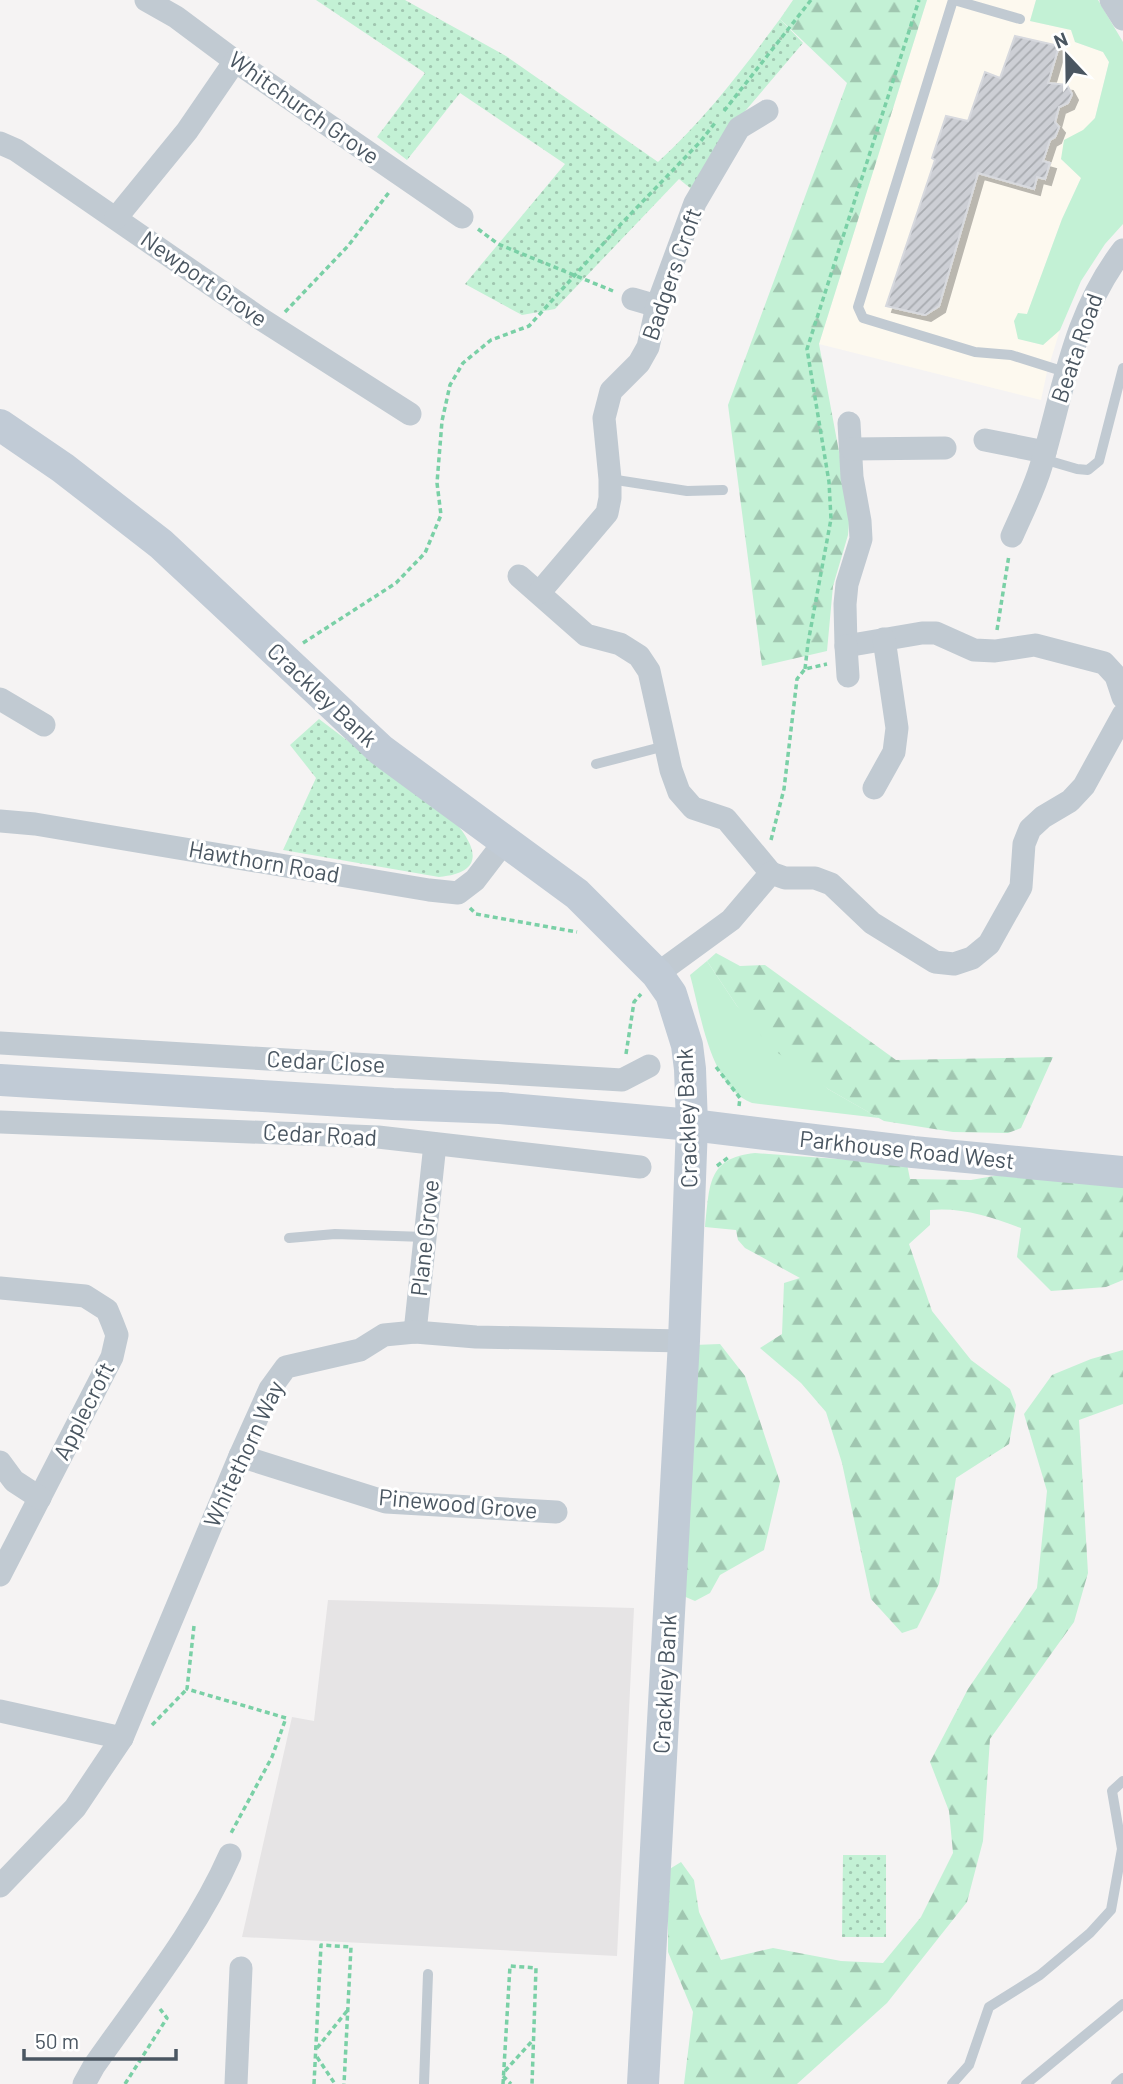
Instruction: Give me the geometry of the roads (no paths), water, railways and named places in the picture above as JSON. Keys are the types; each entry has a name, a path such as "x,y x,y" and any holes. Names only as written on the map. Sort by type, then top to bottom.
{"street":[{"name":"Whitchurch Grove","path":"146,0 176,17 235,61 462,217"},
{"path":"1111,0 1123,19"},
{"path":"116,218 187,131 235,61"},
{"name":"Badgers Croft","path":"539,593 607,513 610,479 604,418 611,391 639,363 648,347 657,306 695,203 739,128 767,111"},
{"name":"Newport Grove","path":"0,143 16,150 271,326 410,414"},
{"name":"Beata Road","path":"1012,536 1044,456 1065,372 1084,315 1100,281 1123,250"},
{"path":"633,299 657,306"},
{"path":"849,423 852,477 861,539 847,584 847,661 884,639 936,634 974,650 995,651 1035,645 1104,663 1116,676 1123,697"},
{"name":"Crackley Bank","path":"0,425 63,468 161,544 381,750 577,894 657,974 670,994 687,1045 692,1125 684,1341 643,2084"},
{"path":"985,440 1044,456"},
{"path":"852,449 944,448"},
{"path":"519,576 586,635 620,645 639,656 649,671 671,770 685,801 693,808 726,819 771,873 786,878 815,878 831,884 872,923 935,962 954,964 972,958 989,944 1021,887 1024,844 1030,830 1044,817 1070,801 1083,786 1123,715"},
{"path":"874,788 894,752 897,727 884,639"},
{"path":"0,699 44,725"},
{"name":"Hawthorn Road","path":"0,821 35,824 429,890 458,892 475,880 505,841"},
{"path":"657,974 731,920 771,873"},
{"name":"Cedar Close","path":"0,1043 622,1080 649,1066"},
{"path":"193,1091 197,1054"},
{"name":"Cedar Road","path":"0,1080 500,1108 692,1125"},
{"name":"Cedar Road","path":"0,1122 378,1137 629,1159"},
{"name":"Parkhouse Road West","path":"692,1125 913,1152 1123,1172"},
{"name":"Plane Grove","path":"415,1332 435,1144"},
{"name":"Applecroft","path":"0,1288 85,1296 107,1310 117,1335 112,1357 0,1575"},
{"name":"Whitethorn Way","path":"0,1886 75,1808 122,1738 240,1456 270,1389 286,1367 360,1350 384,1335 415,1332 476,1337 684,1341"},
{"name":"Pinewood Grove","path":"240,1456 386,1502 556,1512"},
{"path":"0,1462 14,1481 40,1498"},
{"path":"0,1711 122,1738"},
{"path":"84,2084 193,1927 214,1891 230,1855"},
{"path":"236,2084 241,1968"}],"lane":[{"path":"1020,19 953,0 858,307 863,318 975,352 1011,355 1065,372"},
{"path":"1044,456 1077,469 1087,470 1095,466 1101,456 1123,368"},
{"path":"610,479 687,491 723,489"},
{"path":"596,764 665,746"},
{"path":"289,1238 335,1234 425,1237"},
{"path":"952,2084 970,2065 989,2007 1040,1975 1090,1933 1111,1910 1122,1849 1112,1791 1123,1781"},
{"path":"424,2084 428,1974"},
{"path":"1026,2084 1123,2004"},
{"path":"1116,2084 1123,2078"}]}
